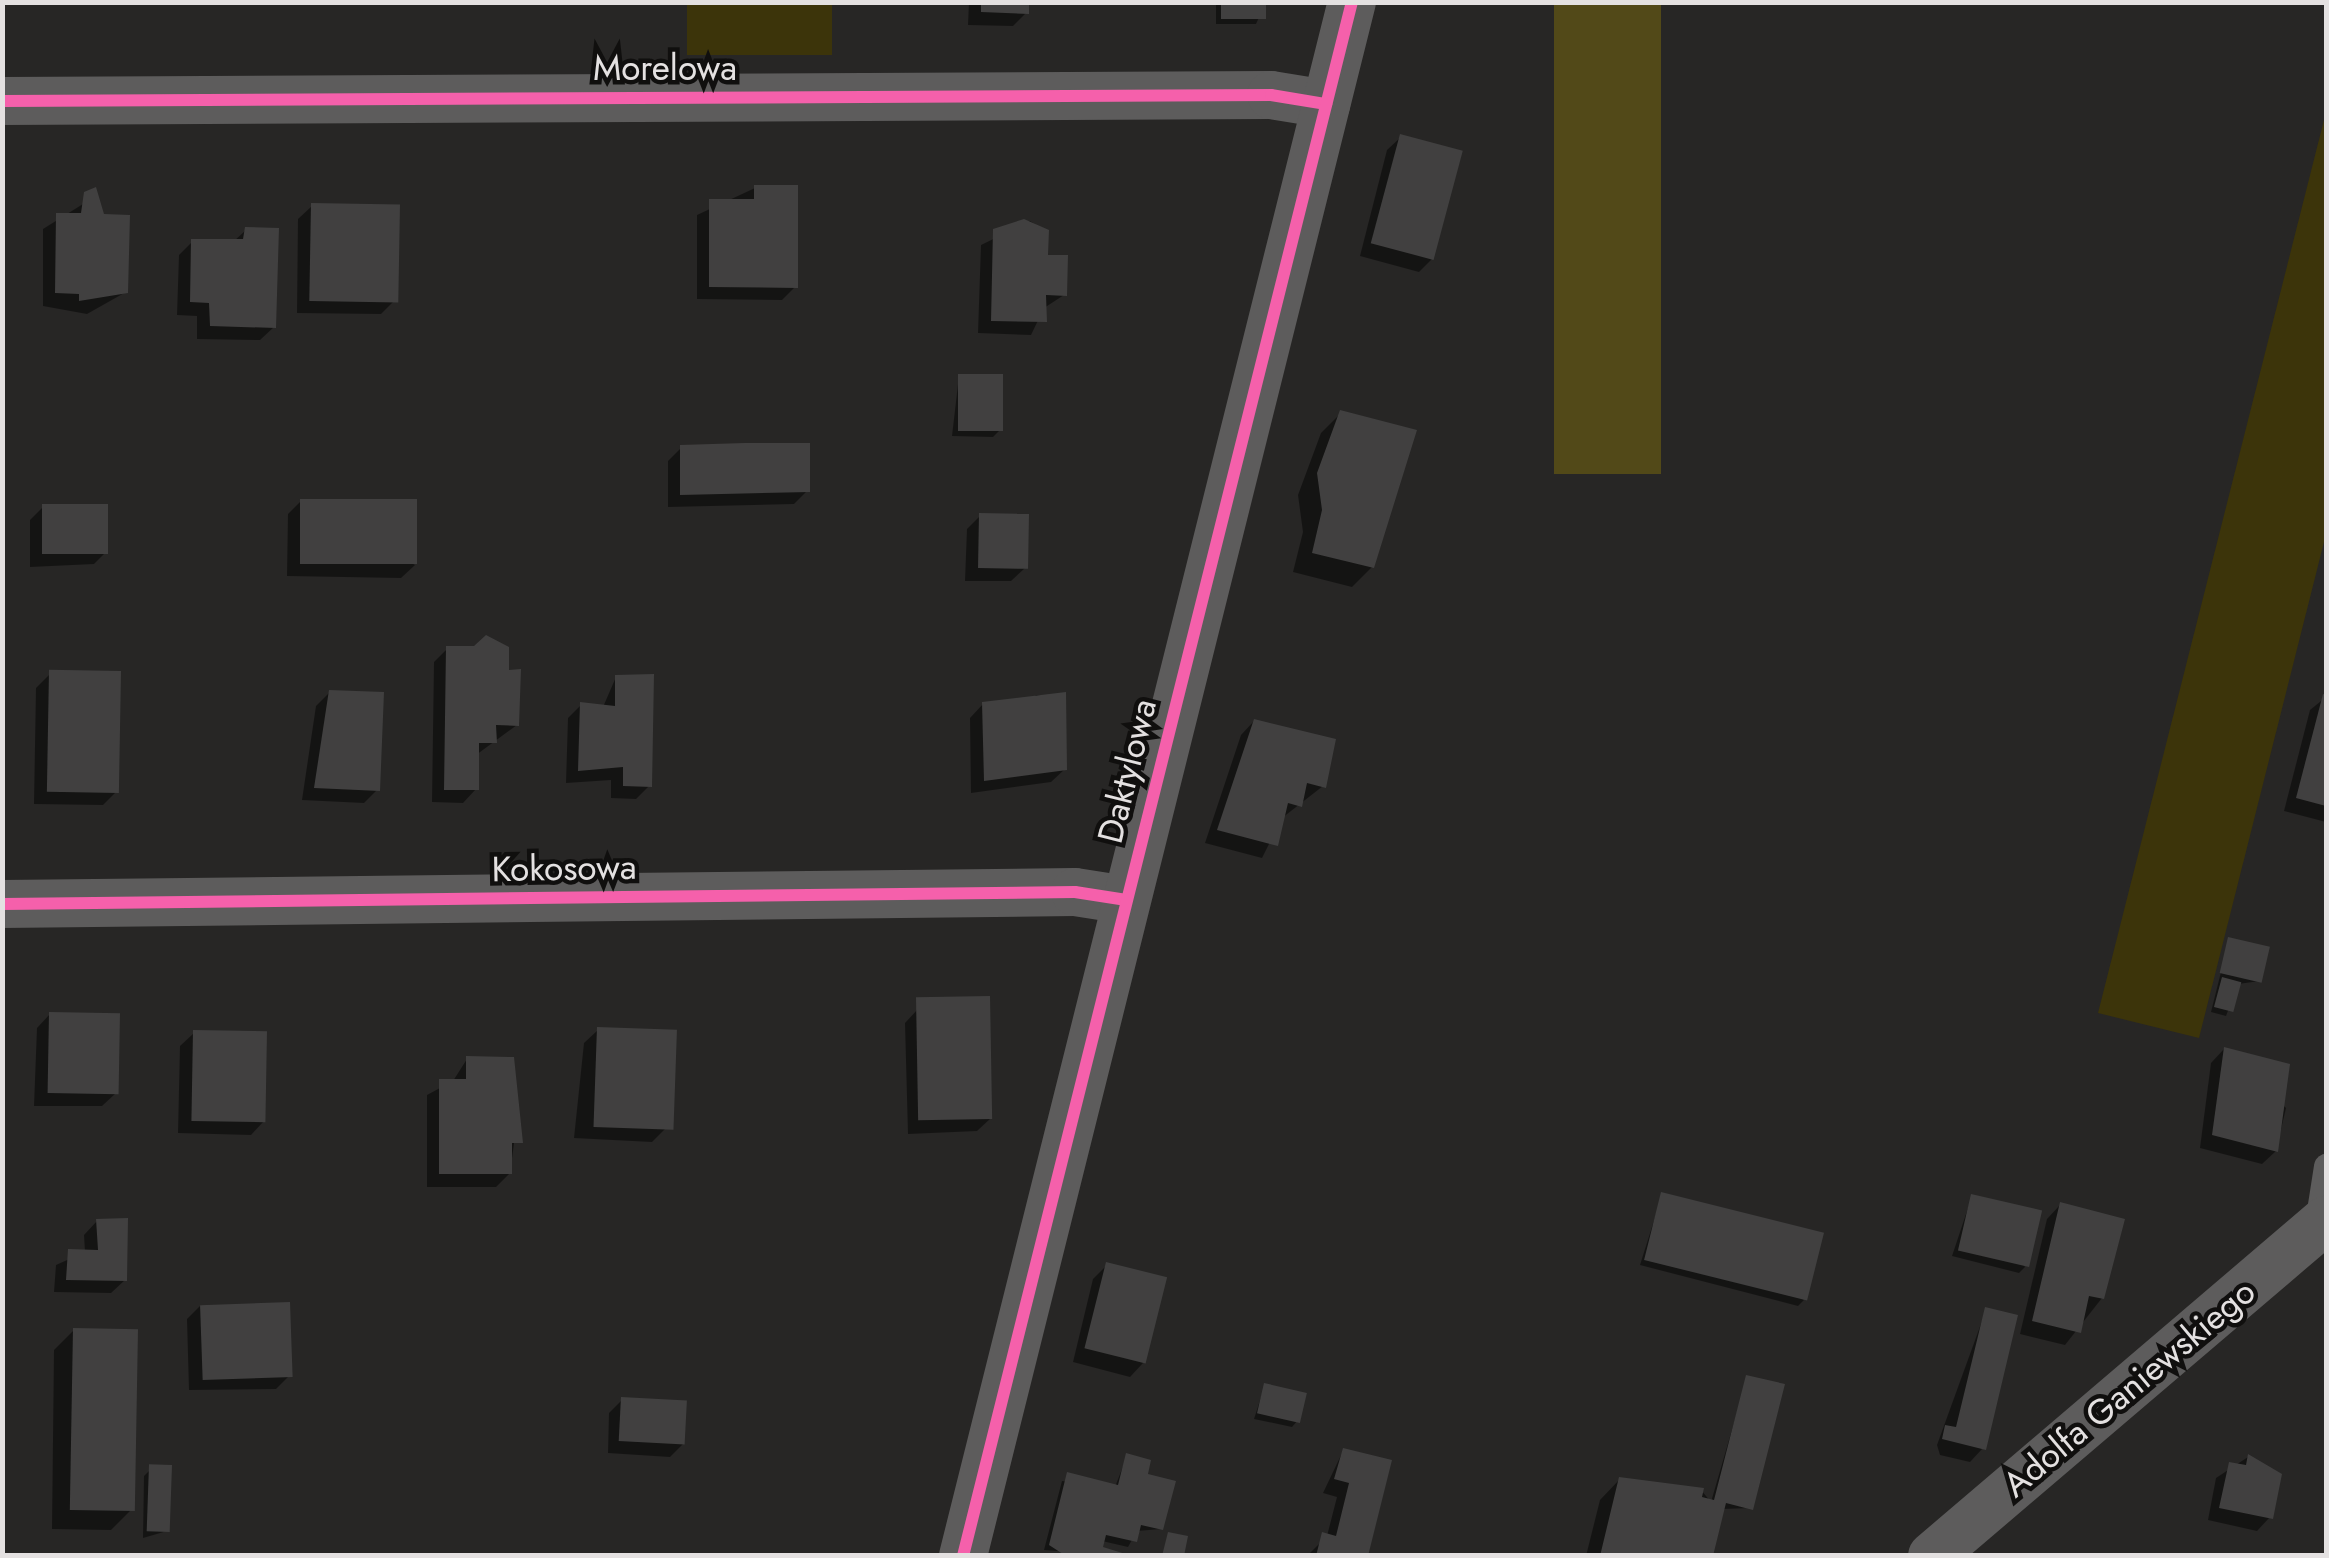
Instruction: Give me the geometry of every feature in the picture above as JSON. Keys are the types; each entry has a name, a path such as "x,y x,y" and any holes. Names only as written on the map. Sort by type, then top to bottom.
{"street":[{"name":"Daktylowa","path":"963,1556 1352,2"},
{"name":"Morelowa","path":"2,101 1271,94 1326,104"},
{"name":"Kokosowa","path":"2,904 1075,892 1126,900"},
{"name":"Adolfa Ganiewskiego","path":"1932,1556 2321,1225"}],"lane":[{"path":"2321,1225 2326,1166"}],"shaded area":[{"path":"687,3 832,3 832,55 687,55"},
{"path":"1554,3 1661,3 1661,474 1554,474"},
{"path":"2326,112 2326,534 2199,1038 2098,1013"}],"building":[{"path":"981,2 1029,2 1029,14 981,12"},
{"path":"1221,2 1266,2 1266,19 1221,19"},
{"path":"1400,134 1463,151 1434,260 1371,243"},
{"path":"754,185 798,185 798,288 709,287 709,199 754,199"},
{"path":"96,187 104,214 130,215 128,293 79,301 79,294 55,293 56,213 81,213 84,192"},
{"path":"311,203 400,205 398,303 309,301"},
{"path":"1024,219 1049,230 1048,255 1068,255 1067,296 1046,295 1047,322 991,321 993,229"},
{"path":"245,227 279,228 276,328 210,326 209,303 190,302 191,239 243,239"},
{"path":"958,374 1003,374 1003,431 958,431"},
{"path":"1340,410 1417,430 1374,568 1312,553 1322,510 1317,473"},
{"path":"810,443 810,492 680,495 680,445"},
{"path":"300,499 417,499 417,564 300,564"},
{"path":"42,504 108,504 108,554 42,554"},
{"path":"979,513 1029,514 1028,569 978,568"},
{"path":"486,635 509,647 509,670 521,669 519,726 496,725 497,743 479,743 479,790 444,790 446,646 474,646"},
{"path":"49,670 121,671 119,793 47,792"},
{"path":"654,674 652,787 623,786 623,767 578,771 580,702 615,706 615,675"},
{"path":"329,690 384,692 380,791 314,788"},
{"path":"1066,692 1067,770 984,781 982,702"},
{"path":"2323,694 2326,695 2326,806 2296,798"},
{"path":"1254,719 1336,739 1326,788 1307,783 1302,807 1288,803 1278,846 1217,830"},
{"path":"2228,937 2270,947 2262,983 2220,973"},
{"path":"2222,977 2241,982 2233,1012 2214,1007"},
{"path":"990,996 992,1119 918,1120 916,997"},
{"path":"49,1012 120,1013 119,1094 48,1093"},
{"path":"597,1027 677,1030 673,1130 594,1127"},
{"path":"193,1030 267,1031 265,1122 191,1121"},
{"path":"2224,1047 2290,1064 2278,1152 2212,1135"},
{"path":"466,1056 514,1057 523,1143 512,1143 512,1174 439,1174 439,1079 466,1079"},
{"path":"1661,1192 1824,1233 1807,1301 1644,1260"},
{"path":"1971,1194 2042,1210 2029,1267 1958,1251"},
{"path":"2060,1202 2125,1219 2104,1299 2089,1296 2081,1333 2032,1321"},
{"path":"128,1218 127,1281 66,1280 68,1249 98,1250 96,1219"},
{"path":"1106,1262 1167,1277 1146,1364 1084,1348"},
{"path":"290,1302 293,1377 203,1380 200,1305"},
{"path":"1985,1307 2018,1315 1986,1450 1942,1439 1945,1425 1956,1427"},
{"path":"73,1328 138,1329 135,1511 70,1510"},
{"path":"1746,1375 1785,1384 1753,1510 1726,1503 1713,1556 1600,1556 1619,1477 1704,1488 1702,1497 1714,1500"},
{"path":"1264,1383 1307,1393 1300,1423 1257,1413"},
{"path":"621,1397 687,1400 685,1444 619,1441"},
{"path":"1343,1448 1392,1460 1368,1556 1316,1556 1322,1532 1336,1536 1349,1483 1334,1479"},
{"path":"1126,1453 1151,1460 1148,1474 1176,1481 1163,1530 1141,1525 1137,1542 1106,1535 1103,1547 1132,1556 1066,1556 1049,1545 1067,1472 1118,1485"},
{"path":"2248,1454 2282,1474 2273,1519 2219,1508 2229,1462 2246,1465"},
{"path":"149,1464 172,1465 170,1532 147,1531"},
{"path":"1168,1532 1188,1536 1184,1556 1162,1556"}],"cycle path":[{"path":"963,1556 1352,2"},
{"path":"2,101 1271,95 1326,104"},
{"path":"2,904 1075,892 1126,900"}]}
